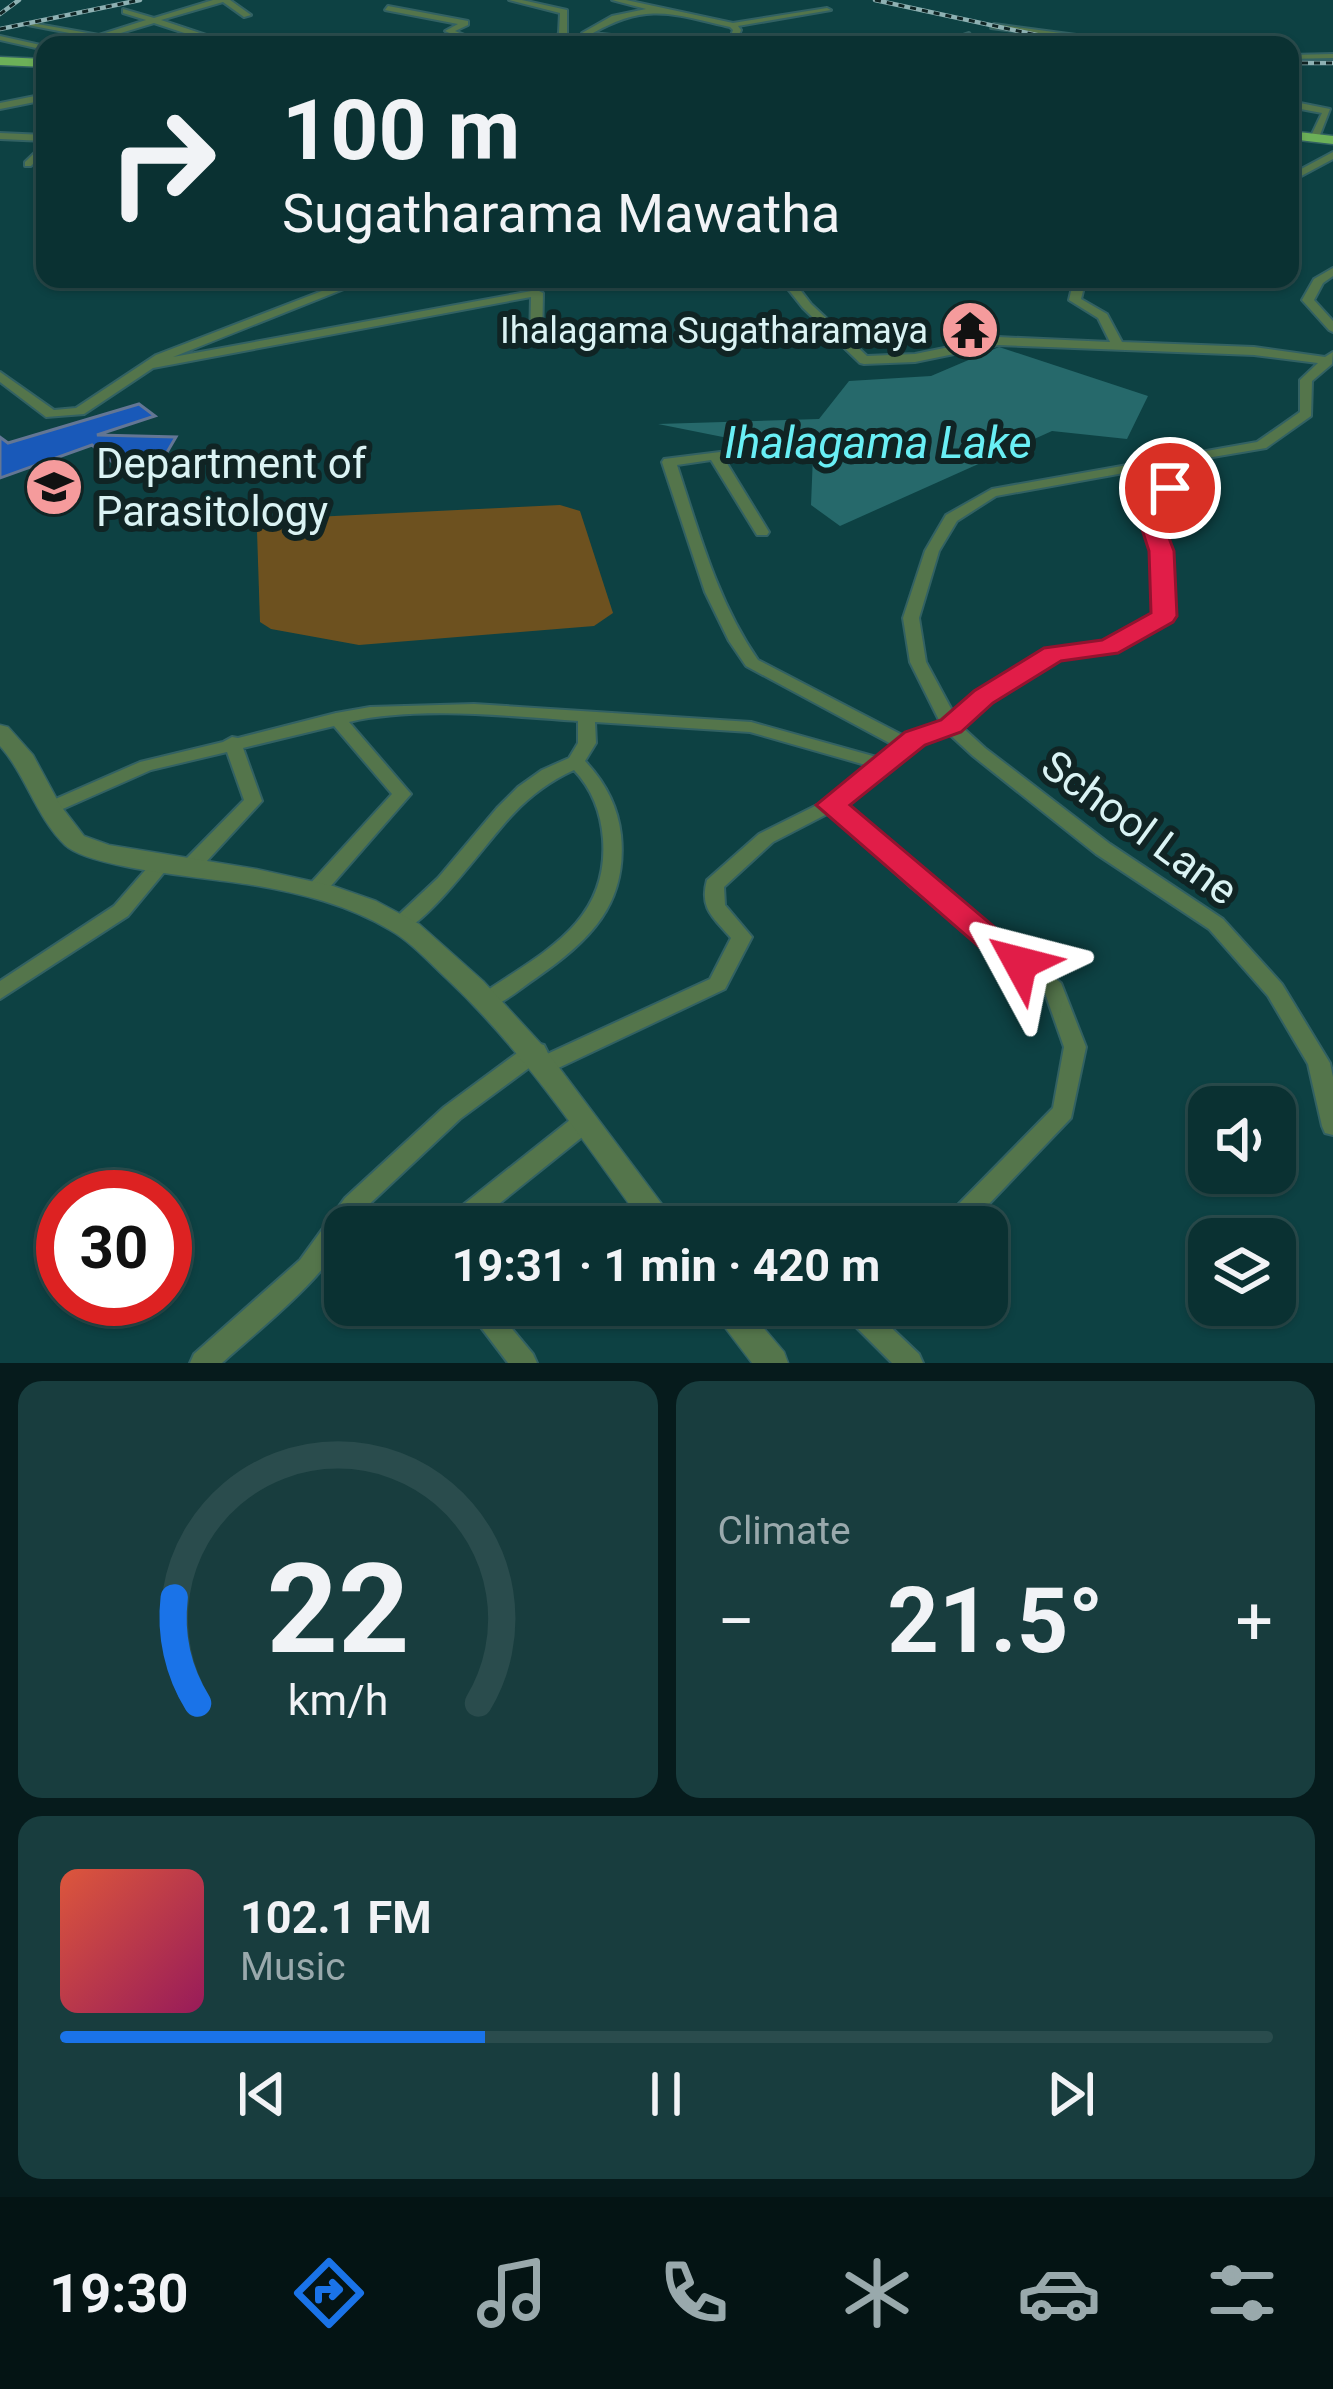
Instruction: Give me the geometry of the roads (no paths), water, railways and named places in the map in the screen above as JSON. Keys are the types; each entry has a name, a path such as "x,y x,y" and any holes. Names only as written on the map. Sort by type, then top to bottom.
{"main road":[{"path":"1299,136 1333,140"}],"street":[{"path":"103,36 223,0 247,15"},
{"path":"616,0 733,25 826,10"},
{"path":"596,36 585,35 615,18 687,0"},
{"path":"522,1 564,12 561,36"},
{"path":"388,8 465,23 448,31 462,36"},
{"path":"125,11 199,36"},
{"path":"32,25 94,36"},
{"path":"733,25 734,36"},
{"path":"994,26 1069,36"},
{"path":"0,38 36,48"},
{"path":"7,61 36,53"},
{"path":"1299,57 1333,56"},
{"path":"0,106 36,99"},
{"path":"1315,138 1333,100"},
{"path":"1299,106 1327,111"},
{"path":"0,136 36,141"},
{"path":"28,164 36,154"},
{"path":"1299,174 1333,155"},
{"path":"1299,167 1308,168"},
{"path":"1333,271 1318,281 1308,300 1333,328"},
{"path":"0,376 60,416 80,411 150,365 341,288"},
{"path":"793,288 864,360 915,358 998,340 1330,358"},
{"path":"1078,288 1076,300 1103,316 1117,344"},
{"path":"150,365 537,293 536,343"},
{"path":"951,726 918,662 911,618 932,551 951,518 992,494 1261,445 1306,413 1306,380 1330,358"},
{"path":"762,532 715,455 669,462 716,598 737,644 752,663 907,745"},
{"path":"203,1363 309,1268 353,1205 452,1113 540,1058 718,984 742,937 715,907 714,885 766,838 831,805 907,745 951,726 984,697 1054,654 1108,647 1164,616 1162,551 1149,517 1190,458"},
{"path":"50,808 146,766 370,712 586,715 751,728 882,764"},
{"path":"400,923 429,904 523,791 552,770 577,762 587,743 586,715"},
{"path":"316,890 401,794 336,718"},
{"name":"School Lane","path":"951,726 1103,849 1216,924 1275,990 1319,1064 1333,1126"},
{"path":"0,732 25,760 50,808 76,842 175,867 316,890 400,923 490,1000 540,1058 648,1206"},
{"path":"0,991 121,911 254,800 232,742"},
{"path":"490,1000 577,936 612,891 614,844 605,802 592,777 577,762"},
{"path":"831,805 919,883 1054,989 1075,1047 1063,1112 971,1206"},
{"path":"479,1206 584,1123"},
{"path":"494,1326 524,1363"},
{"path":"741,1326 772,1363"},
{"path":"872,1326 910,1363"}],"water":[{"name":"Ihalagama Lake","path":"999,347 1148,396 1127,439 1052,431 840,526 811,505 813,455 658,424 819,419 849,381 931,376"}],"railway":[{"path":"0,14 19,0"},
{"path":"0,29 140,0"},
{"path":"875,0 1041,36"},
{"path":"1299,63 1333,63"}],"place":[{"name":"Ihalagama Sugatharamaya","path":"970,330"},
{"name":"Department of Parasitology","path":"54,487"}]}
